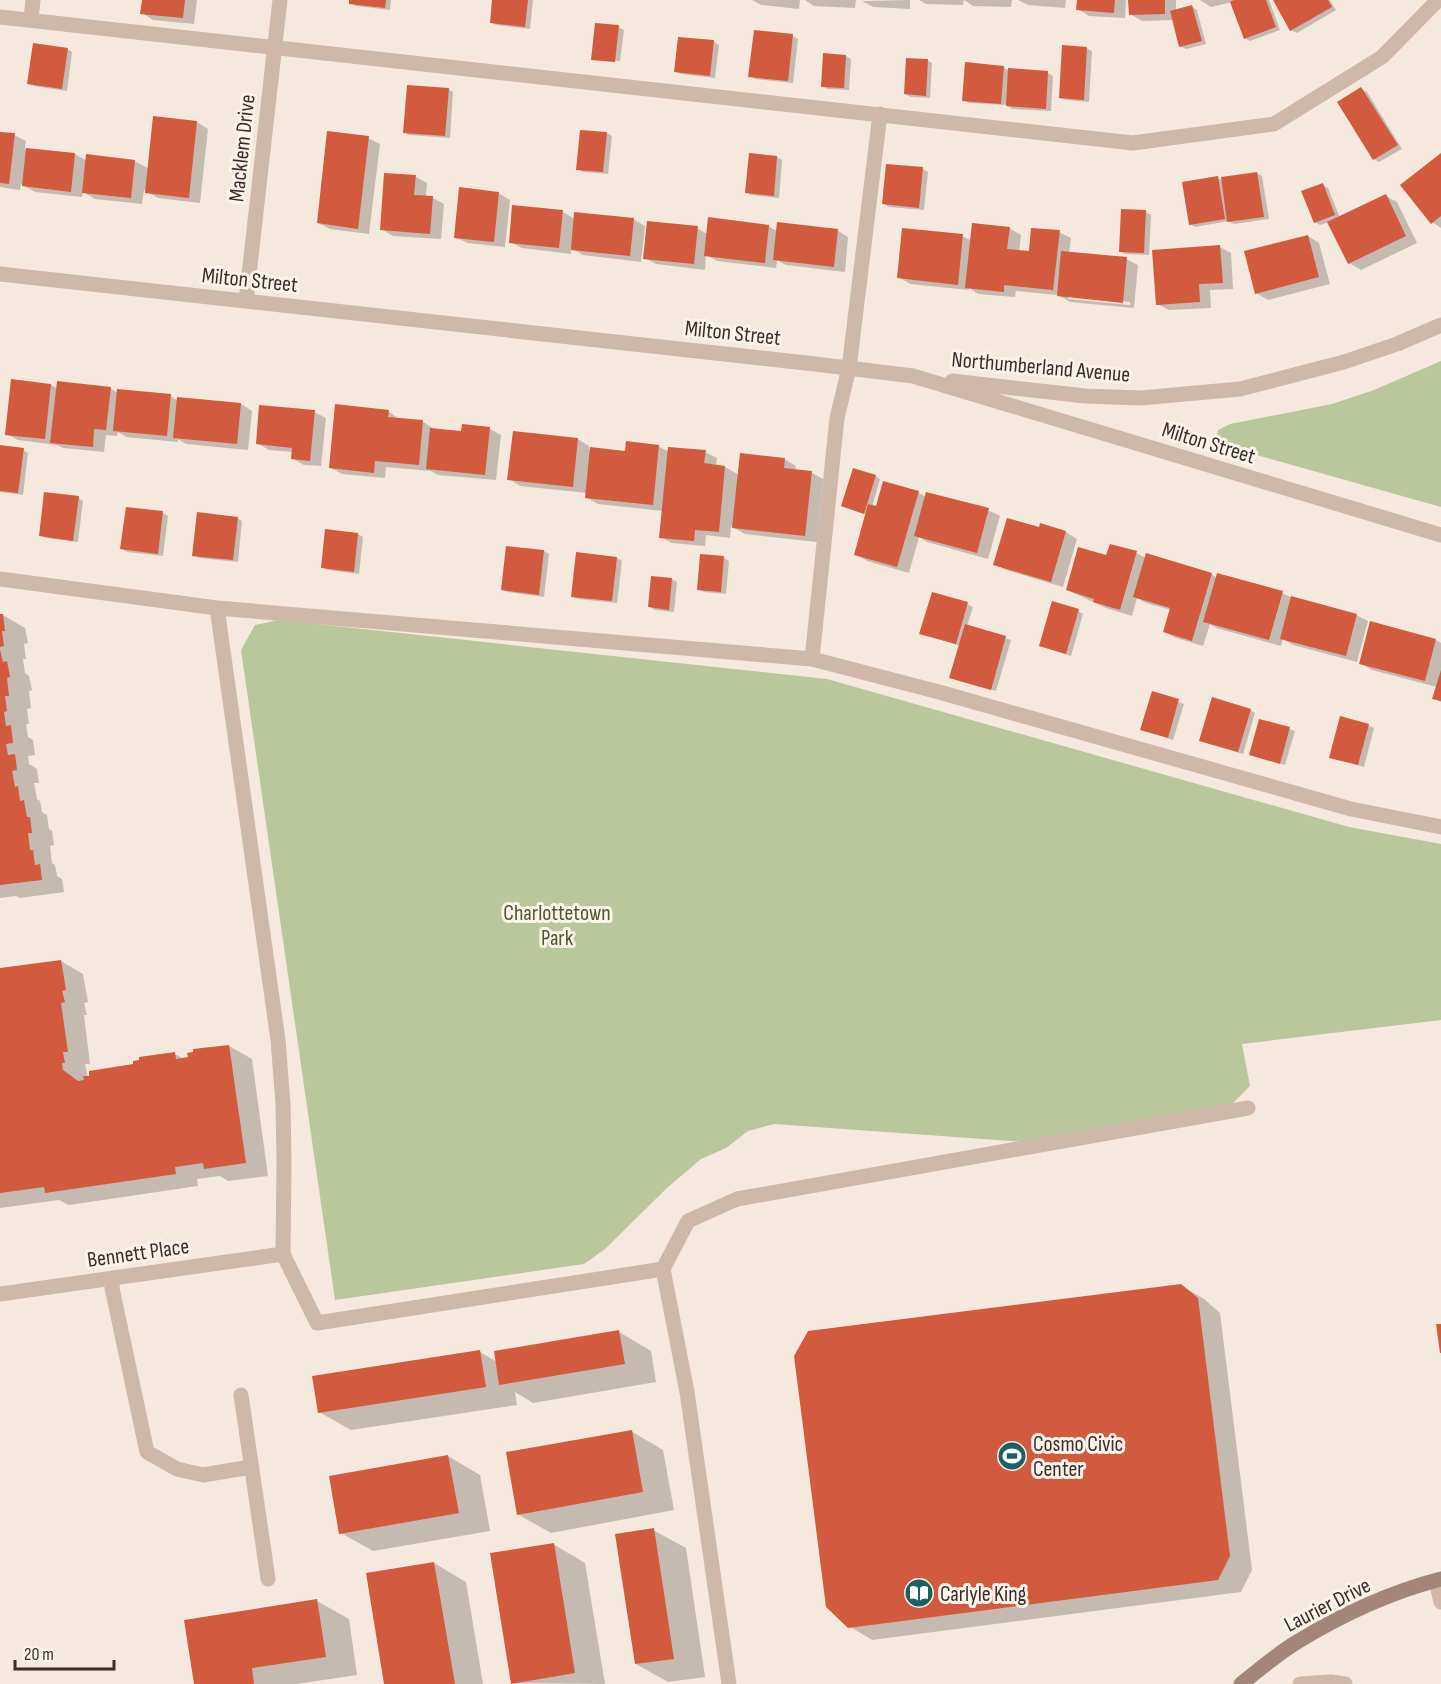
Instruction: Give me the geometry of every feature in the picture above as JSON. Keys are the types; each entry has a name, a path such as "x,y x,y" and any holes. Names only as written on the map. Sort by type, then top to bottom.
{"main road":[{"name":"Laurier Drive","path":"1241,1684 1295,1643 1337,1620 1380,1600 1438,1580"}],"street":[{"path":"31,20 33,0"},
{"name":"Macklem Drive","path":"246,301 280,0"},
{"path":"0,18 1133,143 1274,124 1382,57 1438,0"},
{"path":"812,659 837,418 849,368 880,114"},
{"name":"Milton Street","path":"0,274 914,376 1441,535"},
{"name":"Northumberland Avenue","path":"914,376 1085,396 1141,398 1240,389 1344,362 1397,344 1441,325"},
{"path":"0,579 217,608 812,659 939,692 1351,808 1441,827"},
{"path":"217,608 278,1040 284,1161 283,1254 317,1323 663,1269"},
{"path":"729,1684 687,1392 663,1269 688,1221 737,1199 1248,1108"},
{"name":"Bennett Place","path":"0,1294 283,1254"},
{"path":"113,1278 112,1288 119,1325 147,1452 177,1469 203,1475 251,1467"},
{"path":"241,1395 267,1580"},
{"path":"1438,1580 1441,1602"},
{"path":"1300,1684 1331,1682 1346,1684"}],"green space":[{"path":"1441,361 1441,507 1225,446 1218,439 1218,430 1230,424 1332,404 1374,390"},
{"name":"Charlottetown Park","path":"279,620 827,679 1349,827 1441,844 1441,1020 1242,1044 1250,1086 1226,1110 1040,1143 774,1124 748,1131 726,1148 701,1159 668,1187 605,1249 584,1264 335,1300 241,650 255,625"}],"building":[{"path":"142,0 185,0 183,18 140,14"},
{"path":"349,0 386,0 385,8 349,4"},
{"path":"492,0 528,0 525,27 490,23"},
{"path":"1077,0 1115,0 1114,13 1076,10"},
{"path":"1128,0 1165,0 1165,14 1129,15"},
{"path":"1266,0 1276,27 1244,39 1230,2"},
{"path":"1273,0 1328,0 1332,7 1290,31"},
{"path":"1192,5 1202,41 1179,47 1170,11"},
{"path":"595,23 619,25 615,62 591,60"},
{"path":"754,30 793,34 788,81 748,77"},
{"path":"678,37 714,40 710,76 674,72"},
{"path":"33,43 68,48 62,89 27,84"},
{"path":"1062,45 1087,47 1084,100 1059,98"},
{"path":"823,53 846,55 844,88 821,87"},
{"path":"906,58 928,59 926,96 904,94"},
{"path":"965,62 1004,66 1001,104 962,101"},
{"path":"1008,68 1048,71 1046,109 1006,106"},
{"path":"407,85 449,88 445,136 403,133"},
{"path":"1361,87 1398,145 1373,160 1337,102"},
{"path":"153,116 197,121 189,198 145,193"},
{"path":"580,130 607,132 603,172 576,170"},
{"path":"327,131 369,136 358,229 317,223"},
{"path":"0,132 15,133 9,184 0,183"},
{"path":"26,148 75,153 71,192 22,186"},
{"path":"749,153 777,156 774,196 745,193"},
{"path":"1441,153 1441,216 1431,224 1400,185"},
{"path":"86,154 135,160 131,198 82,193"},
{"path":"886,164 923,167 919,208 882,204"},
{"path":"1257,172 1264,217 1227,222 1221,177"},
{"path":"384,173 416,175 414,195 433,196 430,234 380,230"},
{"path":"1218,176 1225,219 1189,225 1182,182"},
{"path":"1323,183 1335,215 1314,223 1301,191"},
{"path":"459,187 499,192 494,242 454,238"},
{"path":"1386,194 1406,236 1348,264 1327,222"},
{"path":"512,205 563,210 559,248 509,243"},
{"path":"1121,209 1146,210 1144,253 1119,252"},
{"path":"574,212 634,218 630,256 571,250"},
{"path":"708,217 769,225 765,263 704,256"},
{"path":"647,221 698,226 694,264 643,259"},
{"path":"777,222 838,229 834,267 773,260"},
{"path":"972,223 1010,227 1007,249 1029,251 1031,228 1060,230 1053,290 1004,285 1004,292 965,288"},
{"path":"902,228 963,234 958,285 897,278"},
{"path":"1308,235 1319,277 1255,294 1244,251"},
{"path":"1220,245 1223,283 1199,284 1200,302 1156,305 1152,250"},
{"path":"1061,251 1127,257 1123,303 1057,296"},
{"path":"11,379 51,384 45,439 5,435"},
{"path":"57,381 111,387 106,430 94,429 93,447 50,443"},
{"path":"117,389 171,394 167,436 113,431"},
{"path":"177,397 241,403 237,444 173,438"},
{"path":"335,404 389,410 388,417 423,420 419,465 375,461 374,473 329,468"},
{"path":"259,405 315,410 310,461 291,459 292,448 256,444"},
{"path":"462,424 490,427 485,475 426,469 430,428 461,431"},
{"path":"513,431 578,438 573,487 507,480"},
{"path":"626,441 659,445 653,505 585,498 590,447 625,451"},
{"path":"0,445 24,448 18,493 0,491"},
{"path":"668,447 706,450 704,463 725,466 719,532 695,530 694,541 659,538"},
{"path":"740,453 785,458 784,468 812,471 805,536 732,528"},
{"path":"853,468 876,475 864,514 841,506"},
{"path":"883,481 919,491 897,567 854,555 868,504 876,506"},
{"path":"44,492 79,496 73,541 39,536"},
{"path":"926,492 989,508 977,553 914,536"},
{"path":"126,507 163,511 158,554 120,549"},
{"path":"197,512 238,517 233,560 192,556"},
{"path":"1007,518 1039,527 1040,523 1066,531 1051,582 993,565"},
{"path":"325,529 358,533 354,572 321,568"},
{"path":"1110,544 1137,551 1120,610 1093,602 1094,599 1066,590 1078,547 1106,555"},
{"path":"506,546 544,550 539,595 501,590"},
{"path":"576,552 617,557 612,601 571,597"},
{"path":"1146,553 1212,573 1192,641 1163,632 1170,608 1133,597"},
{"path":"700,554 724,556 721,592 697,590"},
{"path":"1217,573 1283,591 1269,640 1203,622"},
{"path":"651,576 672,578 669,610 648,607"},
{"path":"932,592 968,602 956,644 919,634"},
{"path":"1291,596 1357,614 1346,656 1280,639"},
{"path":"1052,601 1079,609 1066,654 1039,646"},
{"path":"0,614 3,614 5,631 2,631 4,646 0,647"},
{"path":"1370,621 1436,639 1425,681 1359,664"},
{"path":"965,624 1006,636 991,690 949,678"},
{"path":"0,650 3,662 7,661 10,677 7,678 9,696 5,696 7,711 4,712 6,726 11,725 13,743 6,744 8,755 15,754 17,770 12,771 15,787 18,786 20,801 24,800 27,817 30,817 32,833 28,833 30,850 33,850 35,865 40,864 42,880 0,885"},
{"path":"1441,670 1441,701 1432,699"},
{"path":"1152,691 1179,699 1168,738 1140,730"},
{"path":"1212,697 1251,709 1238,752 1199,741"},
{"path":"1340,716 1369,724 1358,765 1329,758"},
{"path":"1259,719 1290,727 1280,764 1249,755"},
{"path":"61,960 66,990 62,991 65,1002 61,1003 68,1052 63,1052 65,1063 62,1063 63,1070 78,1081 84,1080 83,1076 89,1076 89,1071 133,1064 133,1061 139,1060 139,1057 175,1052 176,1059 188,1057 187,1053 193,1052 193,1049 229,1045 246,1163 204,1169 203,1163 175,1167 176,1174 45,1193 44,1187 0,1193 0,968"},
{"name":"Cosmo Civic Center","path":"1181,1284 1198,1298 1230,1556 1218,1580 848,1628 826,1607 794,1356 808,1331"},
{"path":"1436,1324 1441,1324 1441,1353 1440,1353"},
{"path":"619,1330 625,1364 499,1385 494,1351"},
{"path":"480,1350 486,1387 318,1413 312,1376"},
{"path":"632,1430 643,1492 517,1515 506,1452"},
{"path":"448,1455 459,1513 339,1534 329,1476"},
{"path":"654,1528 674,1659 635,1664 615,1534"},
{"path":"554,1543 575,1673 511,1684 490,1553"},
{"path":"434,1562 455,1684 384,1684 366,1573"},
{"path":"317,1599 326,1657 252,1668 254,1684 194,1684 184,1620"}],"place":[{"name":"Cosmo Civic Center","path":"1012,1456"},
{"name":"Carlyle King","path":"919,1593"}]}
